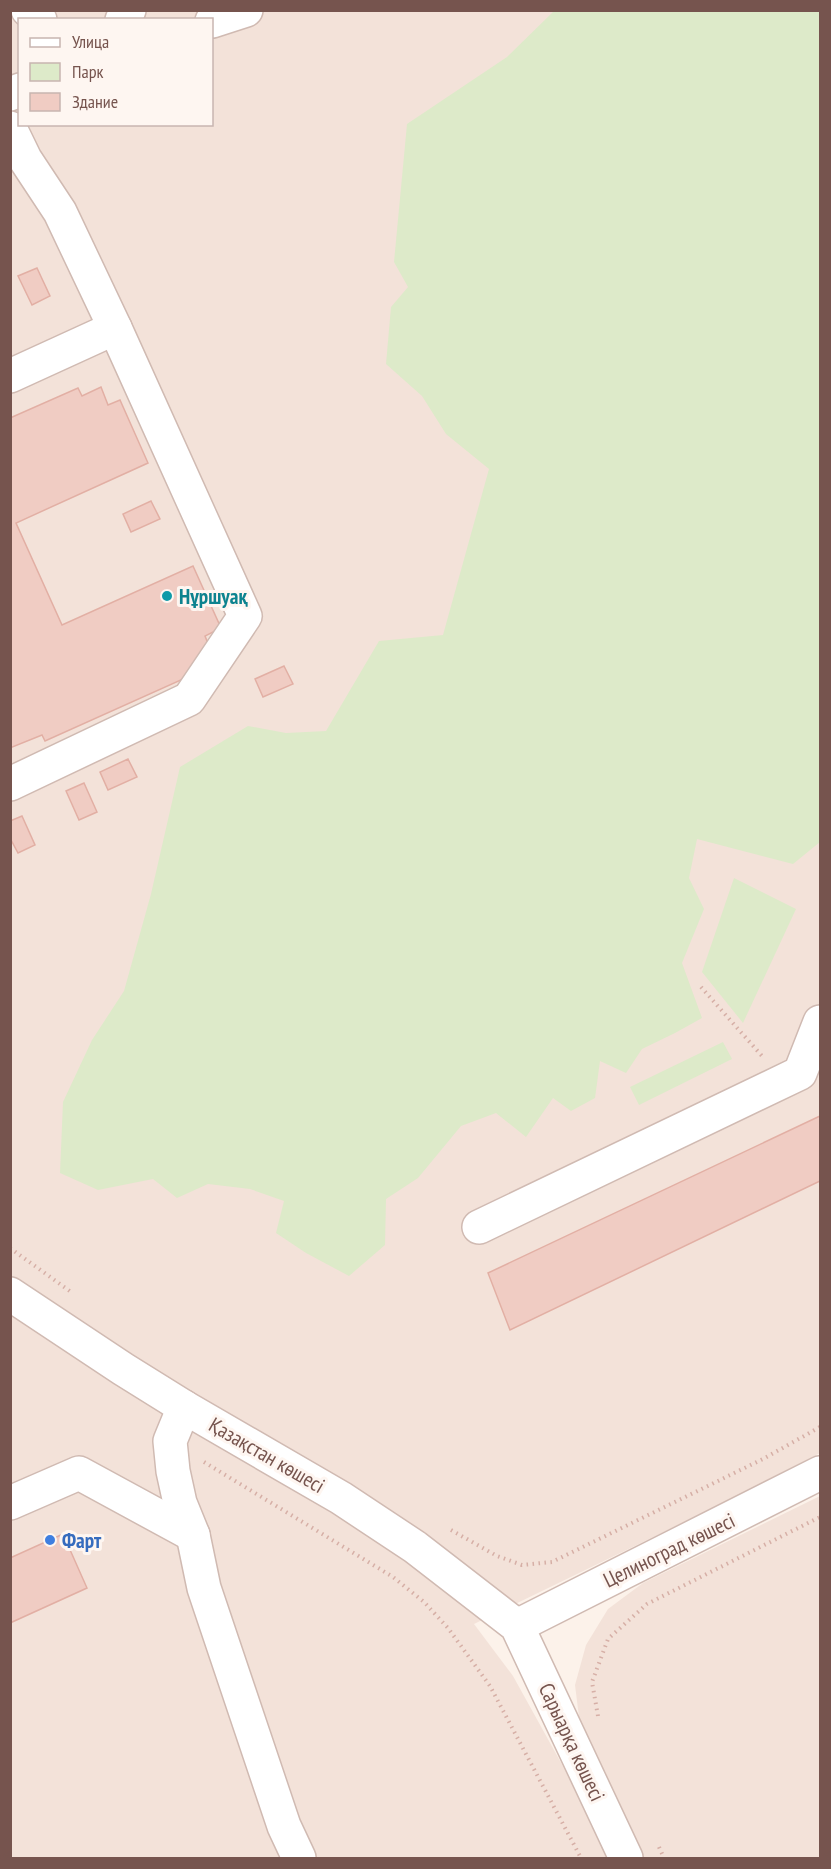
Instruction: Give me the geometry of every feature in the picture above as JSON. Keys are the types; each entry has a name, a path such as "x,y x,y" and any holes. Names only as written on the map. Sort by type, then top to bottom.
{"street":[{"path":"213,21 246,10"},
{"path":"10,128 25,159 60,213 115,328 245,615 189,699 10,783"},
{"path":"10,376 115,328"},
{"path":"479,1227 800,1073 820,1022"},
{"name":"Қазақстан көшесі","path":"10,1294 184,1407 341,1498 415,1547 516,1626"},
{"path":"184,1407 170,1441 173,1471 180,1503 193,1535 204,1588 284,1826 299,1858"},
{"path":"13,1496 79,1473 193,1535"},
{"name":"Целиноград көшесі","path":"516,1626 820,1473"},
{"name":"Сарыарқа көшесі","path":"516,1626 626,1858"}],"path":[{"path":"701,987 784,1081"},
{"path":"10,1248 75,1295"},
{"path":"443,1525 497,1556 522,1565 552,1562 763,1459 820,1427"},
{"path":"170,1441 393,1577 424,1602 448,1628 490,1686 581,1858"},
{"path":"599,1726 592,1682 608,1639 647,1604 820,1517"},
{"path":"654,1838 664,1858"}],"shaded area":[{"path":"11,11 820,11 820,1453 713,1508 474,1624 513,1676 570,1779 608,1858 11,1858"},
{"path":"820,1496 820,1858 642,1858 580,1725 575,1685 586,1645 608,1609 643,1583"}],"green space":[{"path":"554,11 820,11 820,842 793,864 697,839 689,878 704,909 682,963 702,1018 642,1049 626,1073 600,1061 595,1098 571,1111 553,1098 526,1137 496,1113 461,1126 418,1178 386,1199 385,1245 349,1276 306,1253 276,1233 284,1201 250,1189 208,1184 177,1198 153,1179 98,1190 60,1173 63,1102 92,1040 124,991 151,894 180,767 248,726 286,733 326,731 379,641 443,635 489,469 446,434 422,396 386,364 391,307 408,287 394,262 407,124 507,57"},
{"path":"734,878 796,909 743,1023 702,972"},
{"path":"723,1042 732,1059 639,1105 630,1087"}],"building":[{"path":"37,268 50,296 32,305 18,276"},
{"name":"Нұршуақ","path":"101,387 108,405 120,400 148,463 16,523 62,625 193,566 221,628 205,636 212,653 201,671 45,741 42,735 10,748 10,418 78,388 82,396"},
{"path":"151,501 160,519 131,532 123,514"},
{"path":"284,666 293,684 263,697 255,679"},
{"path":"128,759 137,777 108,790 100,772"},
{"path":"84,783 97,812 79,820 66,791"},
{"path":"22,816 35,845 18,853 10,838 10,821"},
{"path":"820,1116 820,1181 510,1330 488,1273"},
{"path":"63,1534 87,1588 10,1623 10,1558"}],"place":[{"name":"Нұршуақ","path":"167,596"},
{"name":"Фарт","path":"50,1540"}]}
